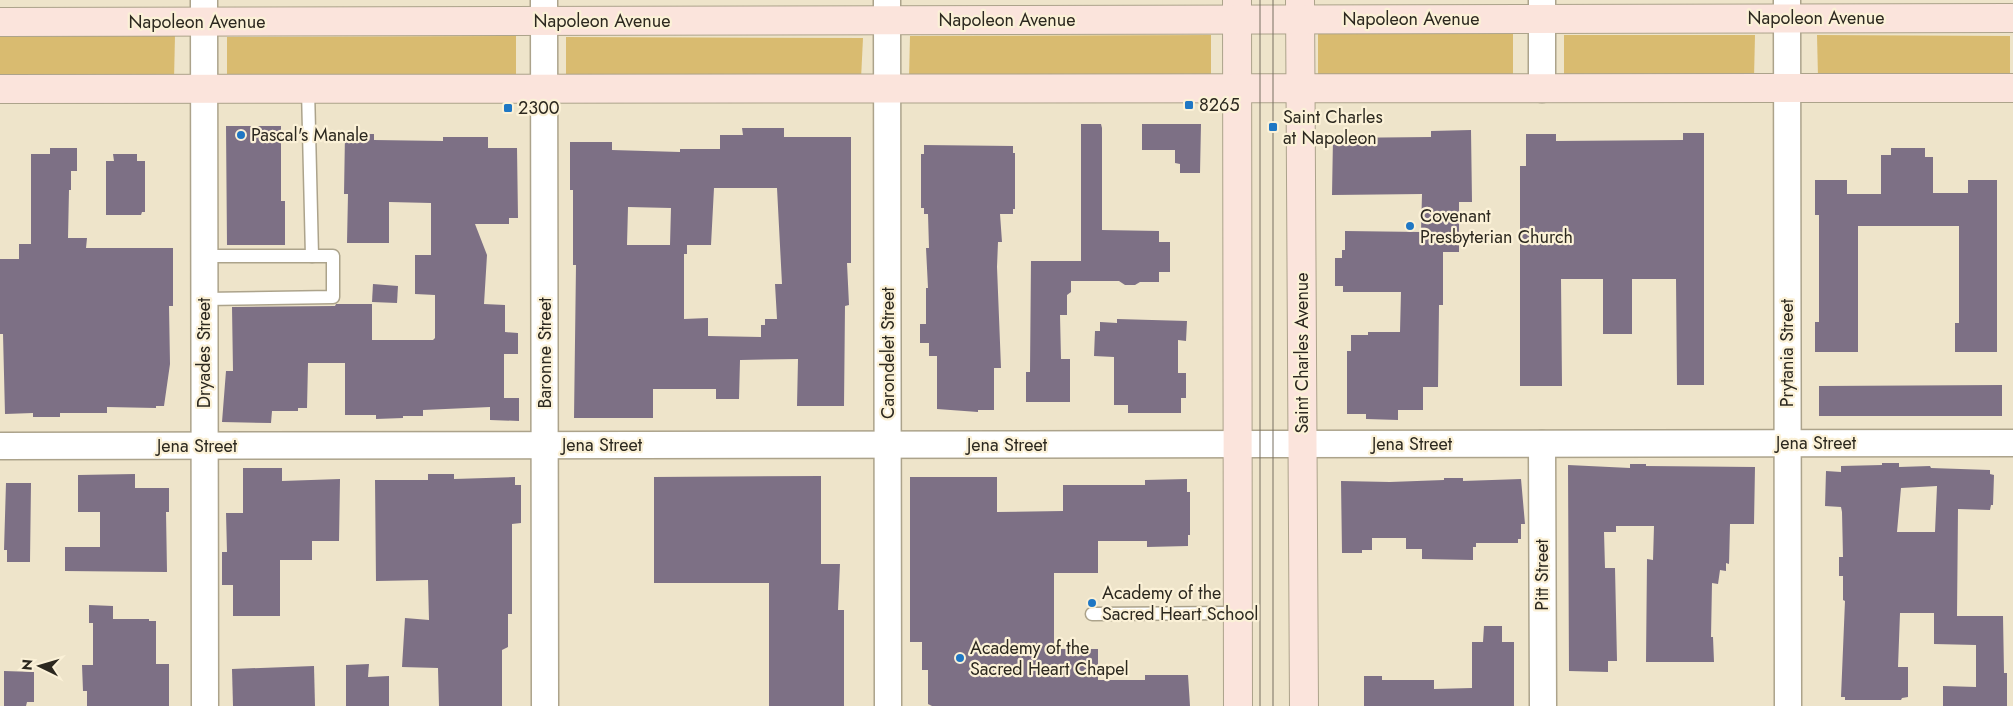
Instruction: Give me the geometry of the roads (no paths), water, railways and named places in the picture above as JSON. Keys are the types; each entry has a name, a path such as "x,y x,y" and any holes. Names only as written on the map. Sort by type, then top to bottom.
{"main road":[{"name":"Napoleon Avenue","path":"0,22 204,11 1787,9 2013,18"},
{"path":"1237,10 1238,706"},
{"name":"Saint Charles Avenue","path":"1301,10 1304,706"},
{"path":"0,89 2013,88"}],"street":[{"path":"1542,9 1542,89"},
{"name":"Prytania Street","path":"1787,9 1788,706"},
{"name":"Carondelet Street","path":"887,10 888,706"},
{"name":"Dryades Street","path":"204,11 205,706"},
{"name":"Baronne Street","path":"544,11 545,706"},
{"name":"Jena Street","path":"0,446 2013,443"},
{"name":"Pitt Street","path":"1542,444 1543,706"}],"lane":[{"path":"308,89 312,256"},
{"path":"204,256 333,256 333,297 205,299"},
{"path":"1092,614 1237,613"}],"tram line":[{"path":"1260,0 1260,706"},
{"path":"1273,0 1273,706"}],"place":[{"name":"8265","path":"1189,105"},
{"name":"2300","path":"508,108"},
{"name":"Saint Charles at Napoleon","path":"1273,127"},
{"name":"Pascal's Manale","path":"241,135"},
{"name":"Covenant Presbyterian Church","path":"1410,226"},
{"name":"Academy of the Sacred Heart School","path":"1092,603"},
{"name":"Academy of the Sacred Heart Chapel","path":"960,658"}]}
